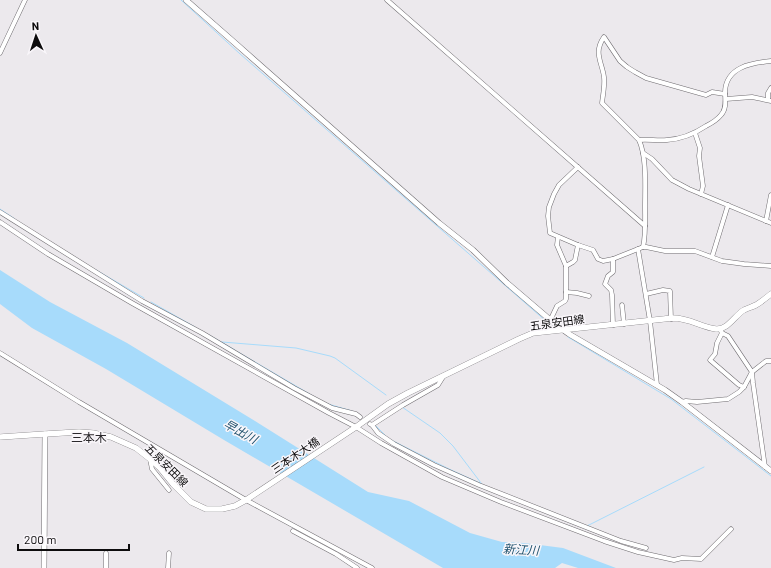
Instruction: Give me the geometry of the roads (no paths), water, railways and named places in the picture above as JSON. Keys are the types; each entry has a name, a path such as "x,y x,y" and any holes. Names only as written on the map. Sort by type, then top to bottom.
{"main road":[{"path":"721,331 743,311 757,304 771,294"},
{"name":"五泉安田線","path":"355,427 388,404 408,393 506,345 536,333 681,318 721,331"},
{"name":"三本木大橋","path":"247,500 355,427"},
{"name":"五泉安田線","path":"0,437 86,433 108,436 136,448 160,468 191,502 206,509 222,509 234,506 247,500"}],"street":[{"path":"0,53 25,0"},
{"path":"186,0 439,223 473,250 507,283 550,320 563,330 657,385 682,402 771,472"},
{"path":"386,0 645,226"},
{"path":"657,385 640,248 644,240 645,226 643,153 639,140 602,103 604,75 599,59 599,48 601,41 604,37 620,61 646,78 706,95 712,92 726,96 752,97 770,100 768,93 771,88"},
{"path":"639,140 665,140 681,138 694,133 722,114 724,110 726,96 725,91 728,80 735,70 742,67 771,61"},
{"path":"694,133 700,148 699,156 703,186 701,194"},
{"path":"643,153 652,159 672,180 689,189 769,222 771,195"},
{"path":"578,167 559,185 554,194 549,207 548,220 550,233 592,250 598,259 613,259 640,248 665,251 695,251 722,261 771,266"},
{"path":"712,258 728,205"},
{"path":"0,212 142,301 202,333 294,388 332,408 356,414 360,417"},
{"path":"0,222 48,254 442,477 508,505 604,541 638,552 674,560 682,558 701,559 731,529"},
{"path":"536,333 548,325 557,306 565,301 566,266 557,244 558,237"},
{"path":"566,266 575,260 578,245"},
{"path":"613,259 613,272 608,276 605,284 611,290 612,295 613,325"},
{"path":"646,294 662,290 670,291 671,319"},
{"path":"566,292 589,296"},
{"path":"622,305 624,324"},
{"path":"744,387 710,360 715,354 721,331 728,336 752,372 765,467"},
{"path":"0,353 79,402 247,500 372,568"},
{"path":"682,402 724,400 732,397 744,387 752,372 766,361 771,362"},
{"path":"443,376 438,386 371,425 378,433 394,444 434,465 479,485 621,541 646,548"},
{"path":"44,568 45,434"},
{"path":"150,459 152,469 169,490"},
{"path":"293,531 336,554 356,568"},
{"path":"106,553 106,568"},
{"path":"168,553 168,568"}],"water":[{"path":"0,270 50,302 127,343 368,492 409,501 470,533 502,542 563,548 616,568 578,568 562,563 555,568 443,568 106,369 32,328 0,304"}],"waterway":[{"path":"181,0 239,53 547,322"},
{"path":"0,209 15,219"},
{"path":"96,270 144,298"},
{"path":"151,302 195,327"},
{"path":"209,335 235,350"},
{"path":"568,337 671,399 771,476"},
{"path":"222,342 296,348 330,356 335,358 386,395"},
{"path":"238,352 313,396"},
{"path":"328,404 352,411"},
{"path":"402,407 440,433 453,446 481,483"},
{"path":"376,426 387,437"},
{"path":"389,439 482,484"},
{"path":"587,526 704,467"}],"district":[{"name":"三本木","path":"89,437"}],"water label":[{"name":"早出川","path":"241,431"},
{"name":"新江川","path":"521,549"}]}
